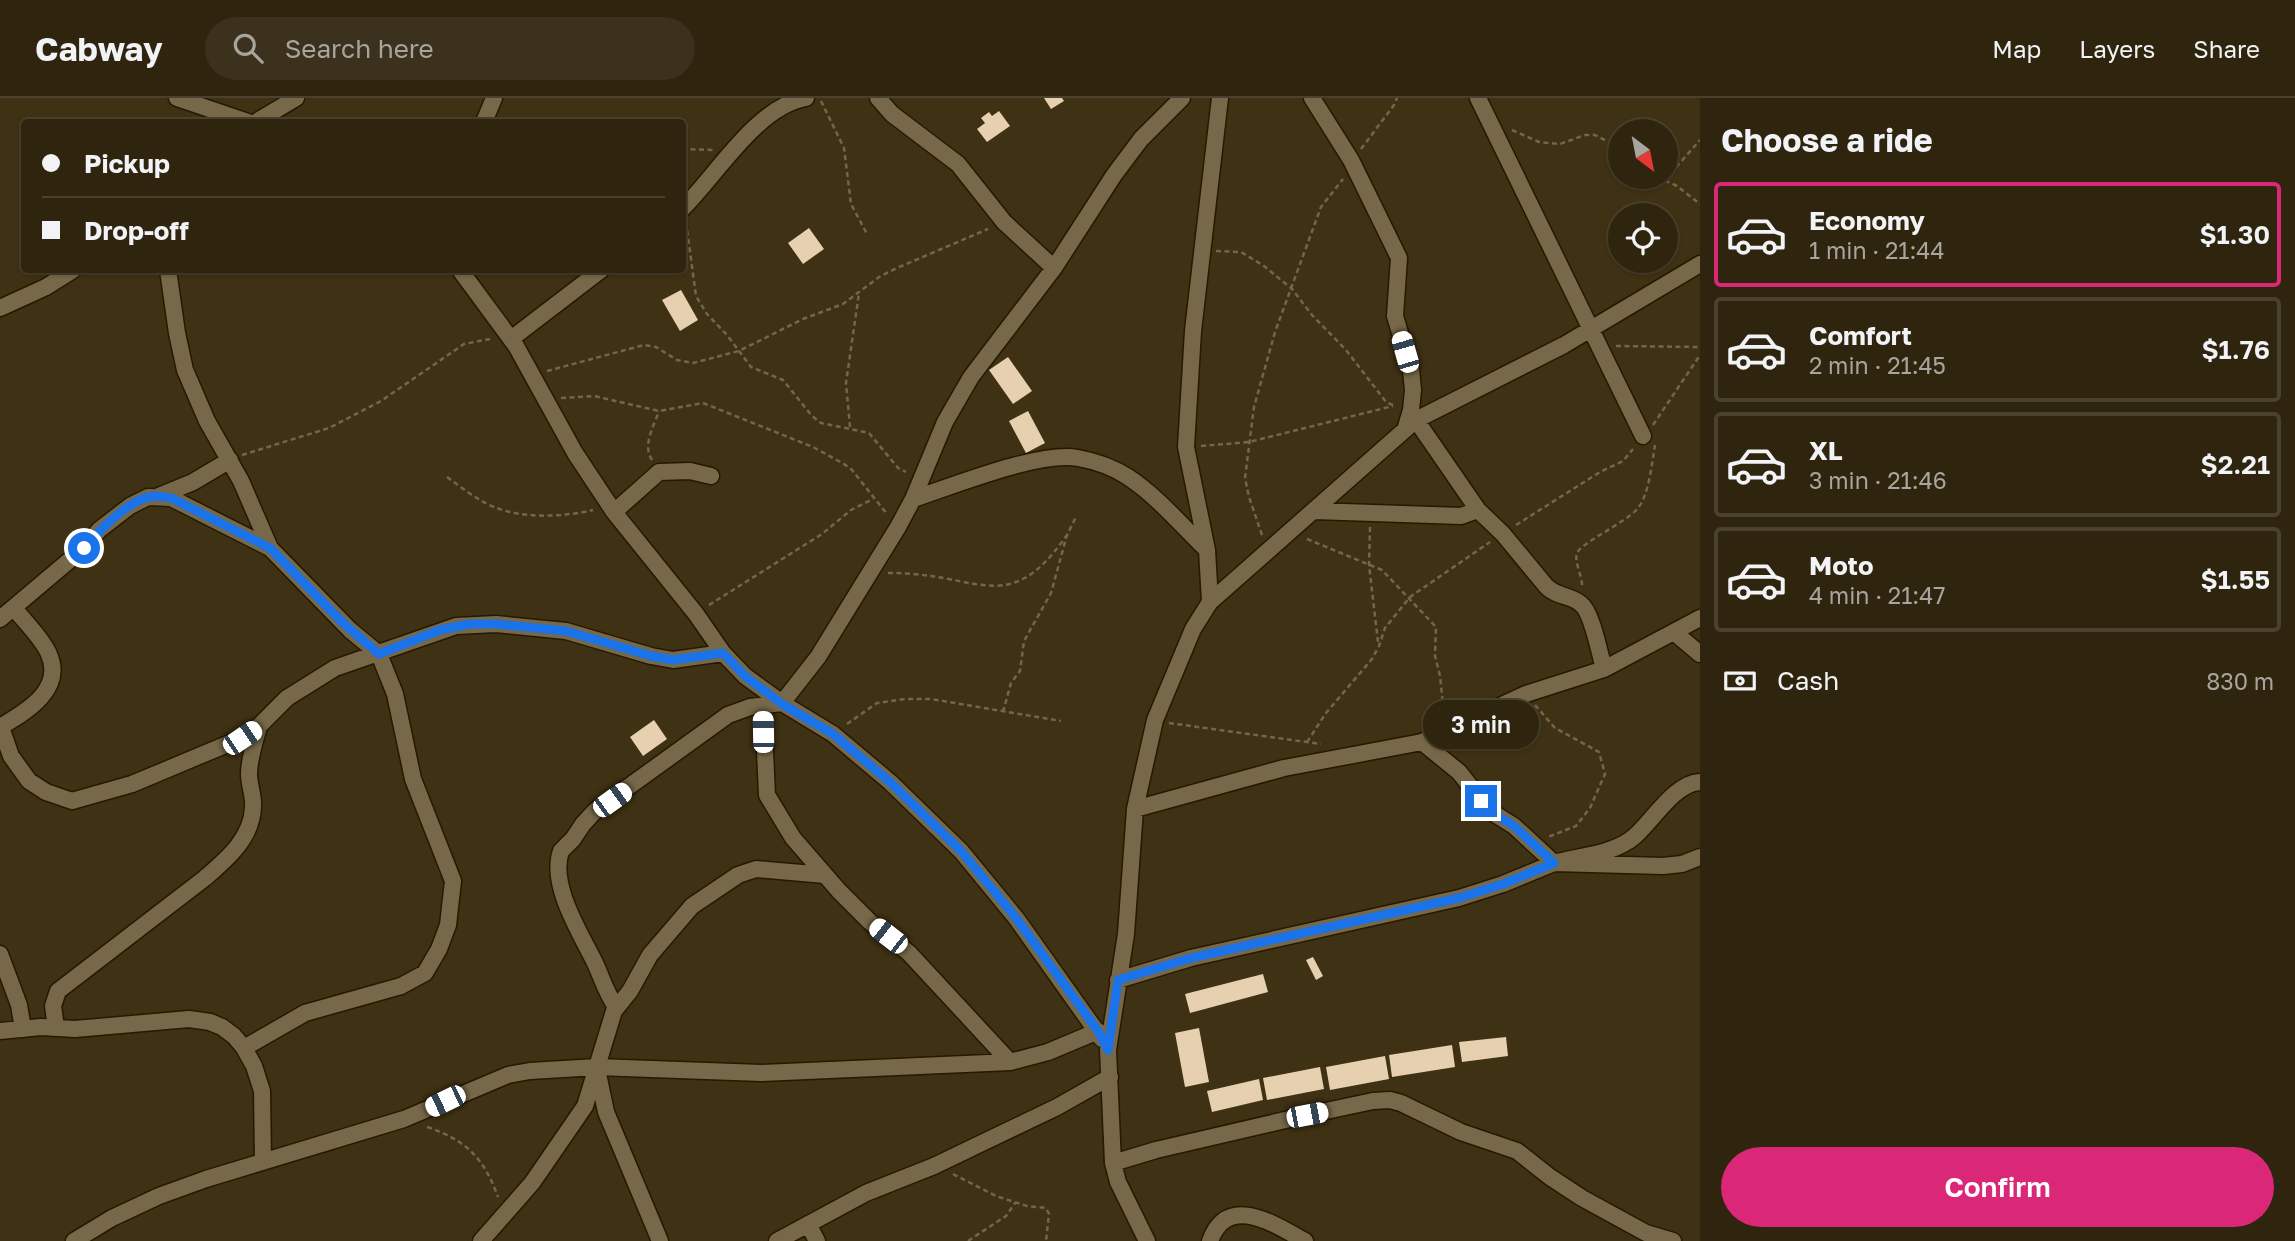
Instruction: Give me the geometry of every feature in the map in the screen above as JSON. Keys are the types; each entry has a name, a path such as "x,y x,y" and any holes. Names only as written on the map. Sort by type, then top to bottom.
{"street":[{"path":"177,98 239,119"},
{"path":"261,119 296,98"},
{"path":"485,119 494,98"},
{"path":"686,206 734,150 782,107 806,98"},
{"path":"878,98 892,114 958,164 1004,222 1054,268"},
{"path":"616,1007 566,908 560,875 561,851 595,811 728,715 750,707 782,704 818,657 898,527 922,479 945,422 971,377 1054,268 1114,175 1141,139 1182,98"},
{"path":"1210,602 1207,550 1186,447 1193,331 1220,98"},
{"path":"1312,98 1351,160 1399,258 1395,316 1411,370 1411,420 1478,510 1503,534 1520,558 1552,593 1581,603 1587,611 1604,669"},
{"path":"1478,98 1598,346 1652,437"},
{"path":"1147,1241 1118,1182 1113,1163 1108,1050 1126,934 1135,809 1155,720 1193,629 1210,602 1411,420 1590,330 1700,264"},
{"path":"0,308 46,287 68,273"},
{"path":"168,273 185,370 207,421 230,460 270,548"},
{"path":"462,273 511,338 575,453 612,509 696,614 723,653 745,676 782,704 833,734 890,782 961,851 1016,918 1098,1031 1108,1050"},
{"path":"511,338 598,273"},
{"path":"913,499 1040,459 1079,458 1112,468 1128,477 1207,550"},
{"path":"159,496 193,482 230,460"},
{"path":"612,509 659,472 690,471 710,476"},
{"path":"0,619 84,548 99,530 130,506 148,497 159,496 171,498 270,548 342,622 379,654 395,694 413,779 453,881 447,925 430,966 419,977 382,993 316,1009 292,1019 244,1048"},
{"path":"1314,510 1466,516 1478,510"},
{"path":"14,608 48,652 51,674 41,700 1,727 11,756 29,781 46,792 72,801 144,779 242,738 260,726 287,698 335,668 440,630 470,624 496,624 566,631 673,660 723,653"},
{"path":"1135,809 1284,768 1422,742 1526,694 1604,669 1700,618"},
{"path":"1675,633 1700,654"},
{"path":"763,707 767,795 793,838 870,922 909,953 1010,1062"},
{"path":"56,1027 53,1006 58,991 229,858 243,841 251,820 253,806 249,775 260,726"},
{"path":"1422,742 1459,772 1490,811 1514,826 1554,863 1664,866 1682,864 1700,857"},
{"path":"1118,980 1191,958 1459,898 1554,863 1622,845 1634,837 1674,793 1685,785 1700,782"},
{"path":"481,1241 532,1183 584,1106 616,1007 630,991 650,955 687,915 692,905 738,875 756,869 825,875"},
{"path":"0,954 19,1005 23,1029"},
{"path":"0,1031 56,1027 75,1029 198,1019 222,1027 244,1048 254,1066 262,1091 263,1162"},
{"path":"74,1241 135,1206 206,1179 404,1119 508,1075 552,1068 761,1073 1010,1062 1048,1052 1098,1031"},
{"path":"597,1067 606,1112 660,1241"},
{"path":"777,1241 866,1193 934,1166 1058,1107 1110,1077"},
{"path":"1113,1163 1156,1150 1307,1115 1390,1100 1461,1132 1517,1151 1582,1198 1646,1233 1673,1241"},
{"path":"1210,1241 1220,1224 1237,1215 1263,1220 1305,1241"},
{"path":"808,1224 817,1241"}],"path":[{"path":"819,98 844,148 852,204 867,234"},
{"path":"1268,551 1245,478 1254,407 1275,332 1321,207 1343,178 1351,160 1372,136 1397,98"},
{"path":"1488,116 1539,142 1560,144 1586,135 1595,135 1608,142"},
{"path":"1678,165 1700,140"},
{"path":"686,149 734,150"},
{"path":"1678,189 1700,204"},
{"path":"532,375 643,345 656,347 677,360 693,363 739,351 803,319 843,303 879,277 897,268 1004,222"},
{"path":"686,223 696,296 707,314 751,367 783,380 812,416 821,423 869,433 898,468 922,479"},
{"path":"1203,250 1241,252 1264,266 1292,289 1312,315 1346,350 1386,402 1411,420"},
{"path":"850,427 846,383 859,293"},
{"path":"230,460 254,450 329,428 380,401 464,344 511,338"},
{"path":"1598,346 1700,347"},
{"path":"1581,603 1582,579 1576,557 1578,551 1585,543 1602,536 1639,508 1649,480 1652,437 1659,418 1700,355"},
{"path":"545,399 594,396 659,411 703,403 813,447 852,470 898,527"},
{"path":"1186,447 1249,443 1392,406"},
{"path":"659,411 647,453 659,472"},
{"path":"1307,742 1326,713 1371,659 1385,628 1410,597 1600,471 1623,461 1652,437 1659,418"},
{"path":"447,477 478,498 506,511 544,515 612,509"},
{"path":"696,614 822,534 852,510 873,499"},
{"path":"1372,513 1368,543 1369,565 1379,646"},
{"path":"1003,712 1011,682 1020,671 1027,633 1055,585 1067,535 1076,517"},
{"path":"1290,532 1382,570 1437,629 1435,656 1440,676 1444,732"},
{"path":"868,573 931,576 984,585 1010,584 1028,576 1041,565 1067,535"},
{"path":"1526,694 1555,728 1599,752 1605,774 1590,807 1576,826 1532,843"},
{"path":"833,734 877,703 895,700 930,699 1061,721"},
{"path":"1155,720 1332,745"},
{"path":"404,1119 443,1132 466,1145 491,1177 504,1217"},
{"path":"934,1166 996,1196 1048,1210 1046,1241"},
{"path":"968,1241 1006,1216 1015,1203"}],"building":[{"path":"1044,98 1062,98 1064,101 1051,109"},
{"path":"999,111 1010,126 987,142 977,129 985,123 981,118 989,112 992,116"},
{"path":"809,228 824,249 803,264 788,243"},
{"path":"681,290 698,320 680,331 662,300"},
{"path":"1008,357 1032,391 1013,404 989,370"},
{"path":"1028,411 1045,443 1026,453 1009,421"},
{"path":"654,720 667,739 643,756 630,737"},
{"path":"1313,957 1323,976 1316,980 1306,960"},
{"path":"1263,974 1268,992 1190,1013 1185,994"},
{"path":"1199,1028 1209,1082 1185,1087 1175,1033"},
{"path":"1506,1037 1508,1056 1462,1062 1459,1042"},
{"path":"1452,1045 1455,1067 1392,1077 1389,1055"},
{"path":"1385,1056 1389,1079 1330,1090 1326,1067"},
{"path":"1320,1067 1324,1089 1267,1100 1263,1078"},
{"path":"1259,1079 1263,1100 1212,1112 1207,1091"}],"route":[{"path":"84,548 99,530 130,506 148,497 159,496 171,498 270,548 342,622 379,654 440,630 470,624 515,624 566,631 673,660 723,653 745,676 782,704 833,734 890,782 961,851 1052,966 1098,1031 1108,1050 1118,980 1191,958 1459,898 1554,863 1514,826 1490,811 1481,801"}]}
